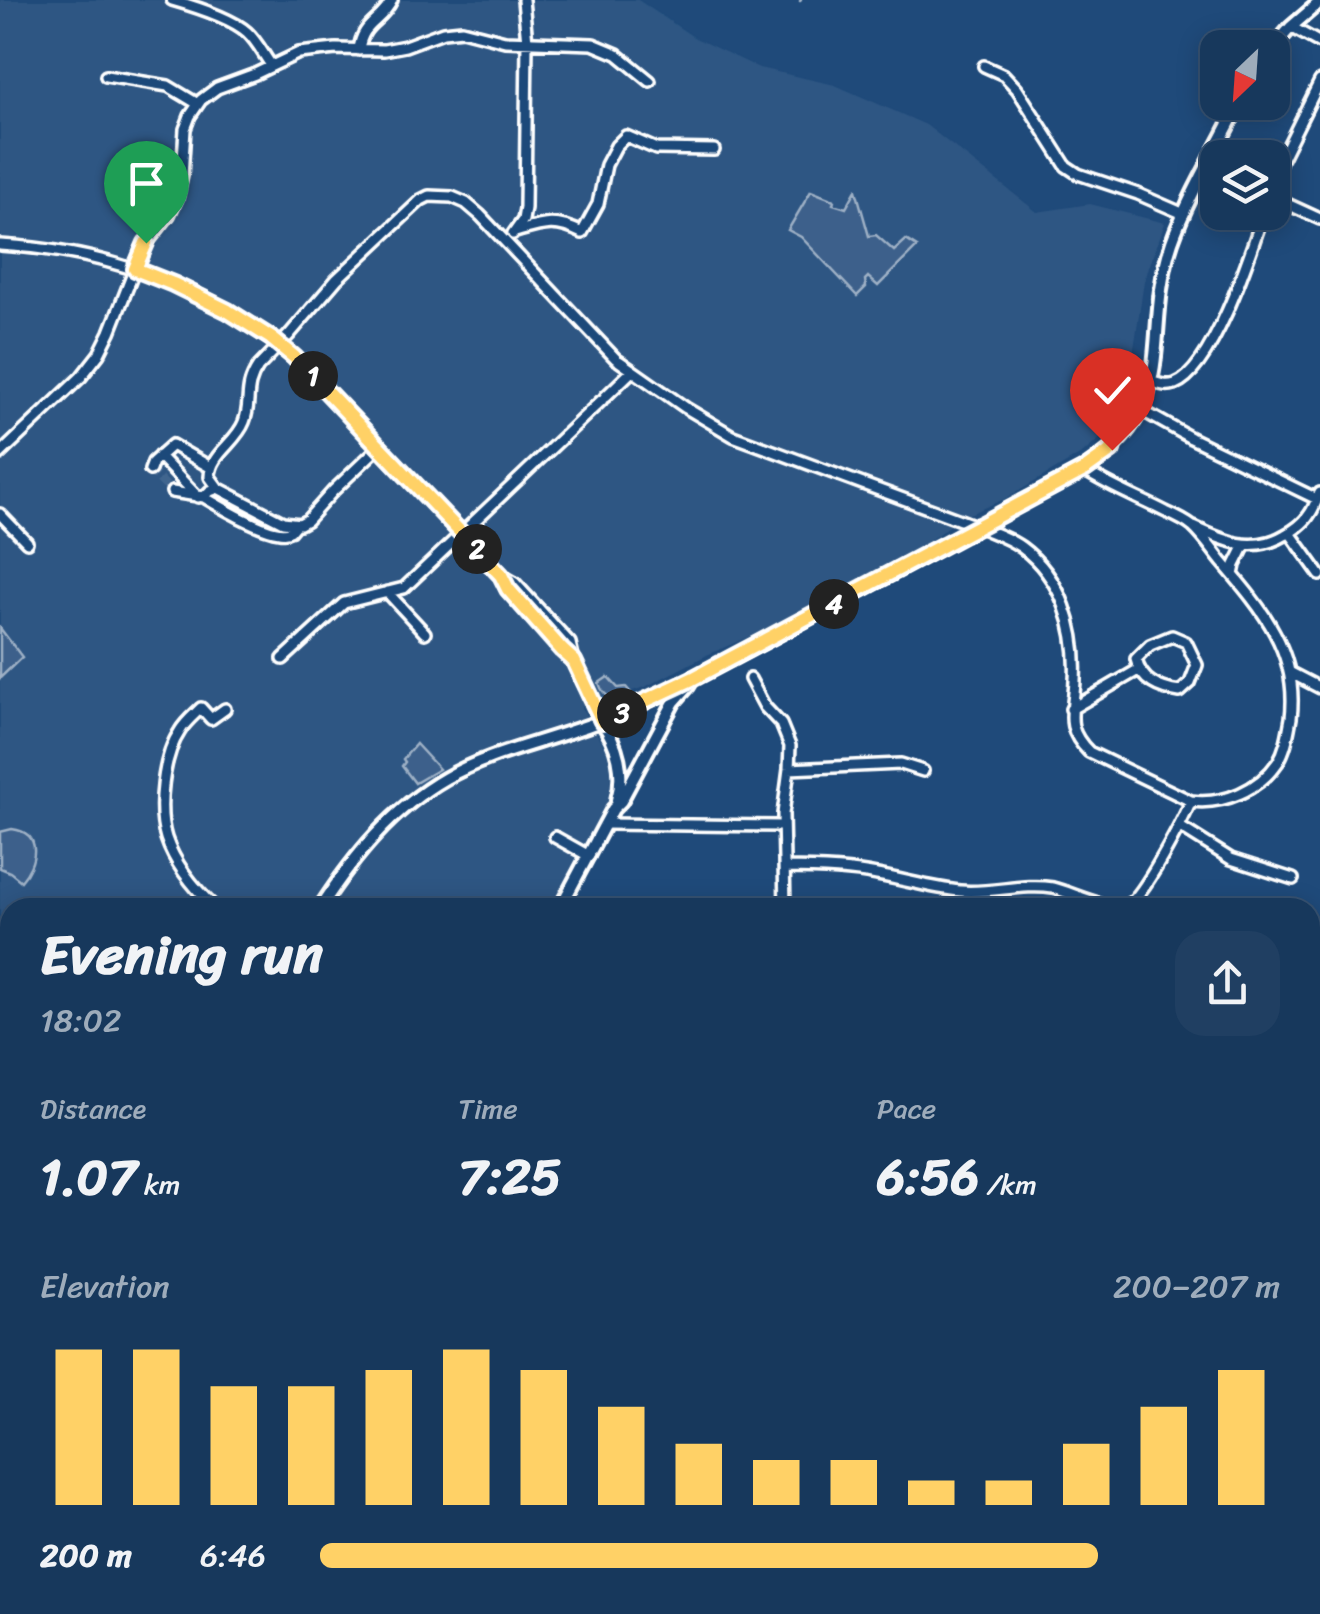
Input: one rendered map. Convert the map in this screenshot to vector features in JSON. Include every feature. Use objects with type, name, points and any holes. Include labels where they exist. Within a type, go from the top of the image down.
[{"type":"main road","points":[[1288,30],[1320,2]]},
{"type":"main road","points":[[326,898],[369,840],[405,807],[464,769],[602,721],[692,679],[1084,470],[1112,450],[1132,427],[1152,382],[1164,272],[1184,214],[1231,120]]},
{"type":"main road","points":[[613,809],[674,702],[692,679]]},
{"type":"main road","points":[[566,898],[606,824],[620,789],[621,770],[602,721]]},
{"type":"street","points":[[172,0],[244,30],[271,65]]},
{"type":"street","points":[[359,50],[365,28],[384,13],[392,0]]},
{"type":"street","points":[[506,241],[523,220],[525,208],[527,42],[523,0]]},
{"type":"street","points":[[1291,27],[1320,43]]},
{"type":"street","points":[[0,454],[92,364],[110,332],[144,246],[169,215],[177,198],[190,116],[216,88],[307,51],[405,46],[453,30],[505,40],[583,42],[605,47],[650,82]]},
{"type":"street","points":[[984,66],[1004,75],[1018,89],[1066,166],[1184,214]]},
{"type":"street","points":[[106,76],[168,86],[198,104]]},
{"type":"street","points":[[1290,140],[1320,81]]},
{"type":"street","points":[[514,232],[548,223],[564,224],[582,233],[598,204],[606,165],[626,136],[656,150],[714,150]]},
{"type":"street","points":[[380,446],[307,520],[296,524],[283,522],[218,488],[210,478],[210,467],[244,422],[252,376],[266,357],[337,279],[412,207],[429,196],[452,197],[466,203],[506,241],[617,360],[686,408],[733,436],[1018,544],[1042,564],[1060,593],[1069,619],[1076,670],[1071,709],[1075,736],[1089,752],[1191,801],[1207,803],[1238,795],[1269,774],[1278,762],[1292,712],[1291,673],[1271,626],[1191,525]]},
{"type":"street","points":[[1290,206],[1320,220]]},
{"type":"street","points":[[1152,382],[1167,386],[1192,374],[1236,291],[1258,230]]},
{"type":"street","points":[[0,245],[80,255],[135,269],[228,311],[279,345],[559,630],[570,644],[602,721]]},
{"type":"street","points":[[283,659],[344,603],[404,588],[632,371]]},
{"type":"street","points":[[1141,410],[1318,496],[1308,517]]},
{"type":"street","points":[[150,470],[172,445],[210,467]]},
{"type":"street","points":[[159,456],[201,497]]},
{"type":"street","points":[[1084,470],[1221,540],[1245,545],[1266,543],[1290,533],[1320,511]]},
{"type":"street","points":[[201,497],[218,488]]},
{"type":"street","points":[[172,492],[201,497],[268,530],[283,533],[296,524]]},
{"type":"street","points":[[0,514],[27,542]]},
{"type":"street","points":[[1290,533],[1320,575]]},
{"type":"street","points":[[1233,575],[1245,545]]},
{"type":"street","points":[[387,592],[426,632]]},
{"type":"street","points":[[1172,636],[1186,642],[1197,665],[1190,683],[1180,692],[1161,689],[1138,670],[1136,660],[1150,644],[1172,636]]},
{"type":"street","points":[[1071,709],[1138,670]]},
{"type":"street","points":[[1291,673],[1320,688]]},
{"type":"street","points":[[750,679],[765,707],[785,730],[790,746],[783,826],[785,898]]},
{"type":"street","points":[[206,898],[186,876],[166,838],[162,804],[166,771],[178,732],[201,708],[211,718],[226,709]]},
{"type":"street","points":[[790,770],[901,764],[923,772]]},
{"type":"street","points":[[1135,898],[1191,801]]},
{"type":"street","points":[[606,824],[783,826]]},
{"type":"street","points":[[1180,826],[1232,858],[1293,879]]},
{"type":"street","points":[[555,837],[589,856]]},
{"type":"street","points":[[785,868],[876,874],[958,891],[1041,887],[1087,898]]},
{"type":"shaded area","points":[[0,0],[638,0],[695,38],[759,68],[835,85],[926,125],[1037,212],[1090,204],[1165,223],[1144,281],[1131,369],[1103,436],[1083,453],[1007,498],[960,518],[926,543],[796,616],[645,687],[581,707],[606,749],[612,772],[607,810],[554,898],[0,898]]},
{"type":"shaded area","points":[[856,190],[869,236],[876,235],[894,251],[906,240],[917,247],[878,286],[868,277],[866,287],[857,296],[801,237],[788,230],[811,191],[846,208]]},
{"type":"shaded area","points":[[0,628],[22,657],[0,678]]},
{"type":"shaded area","points":[[608,677],[618,688],[626,687],[631,693],[621,698],[608,696],[599,683]]},
{"type":"shaded area","points":[[416,744],[439,769],[415,783],[402,766]]},
{"type":"shaded area","points":[[12,829],[29,836],[33,843],[33,858],[21,881],[0,868],[0,832]]},
{"type":"tunnel","points":[[150,470],[172,492]]},
{"type":"route","points":[[146,243],[135,269],[184,289],[248,323],[294,357],[317,380],[501,575],[508,589],[574,661],[602,721],[728,660],[1084,470],[1112,450]]}]
